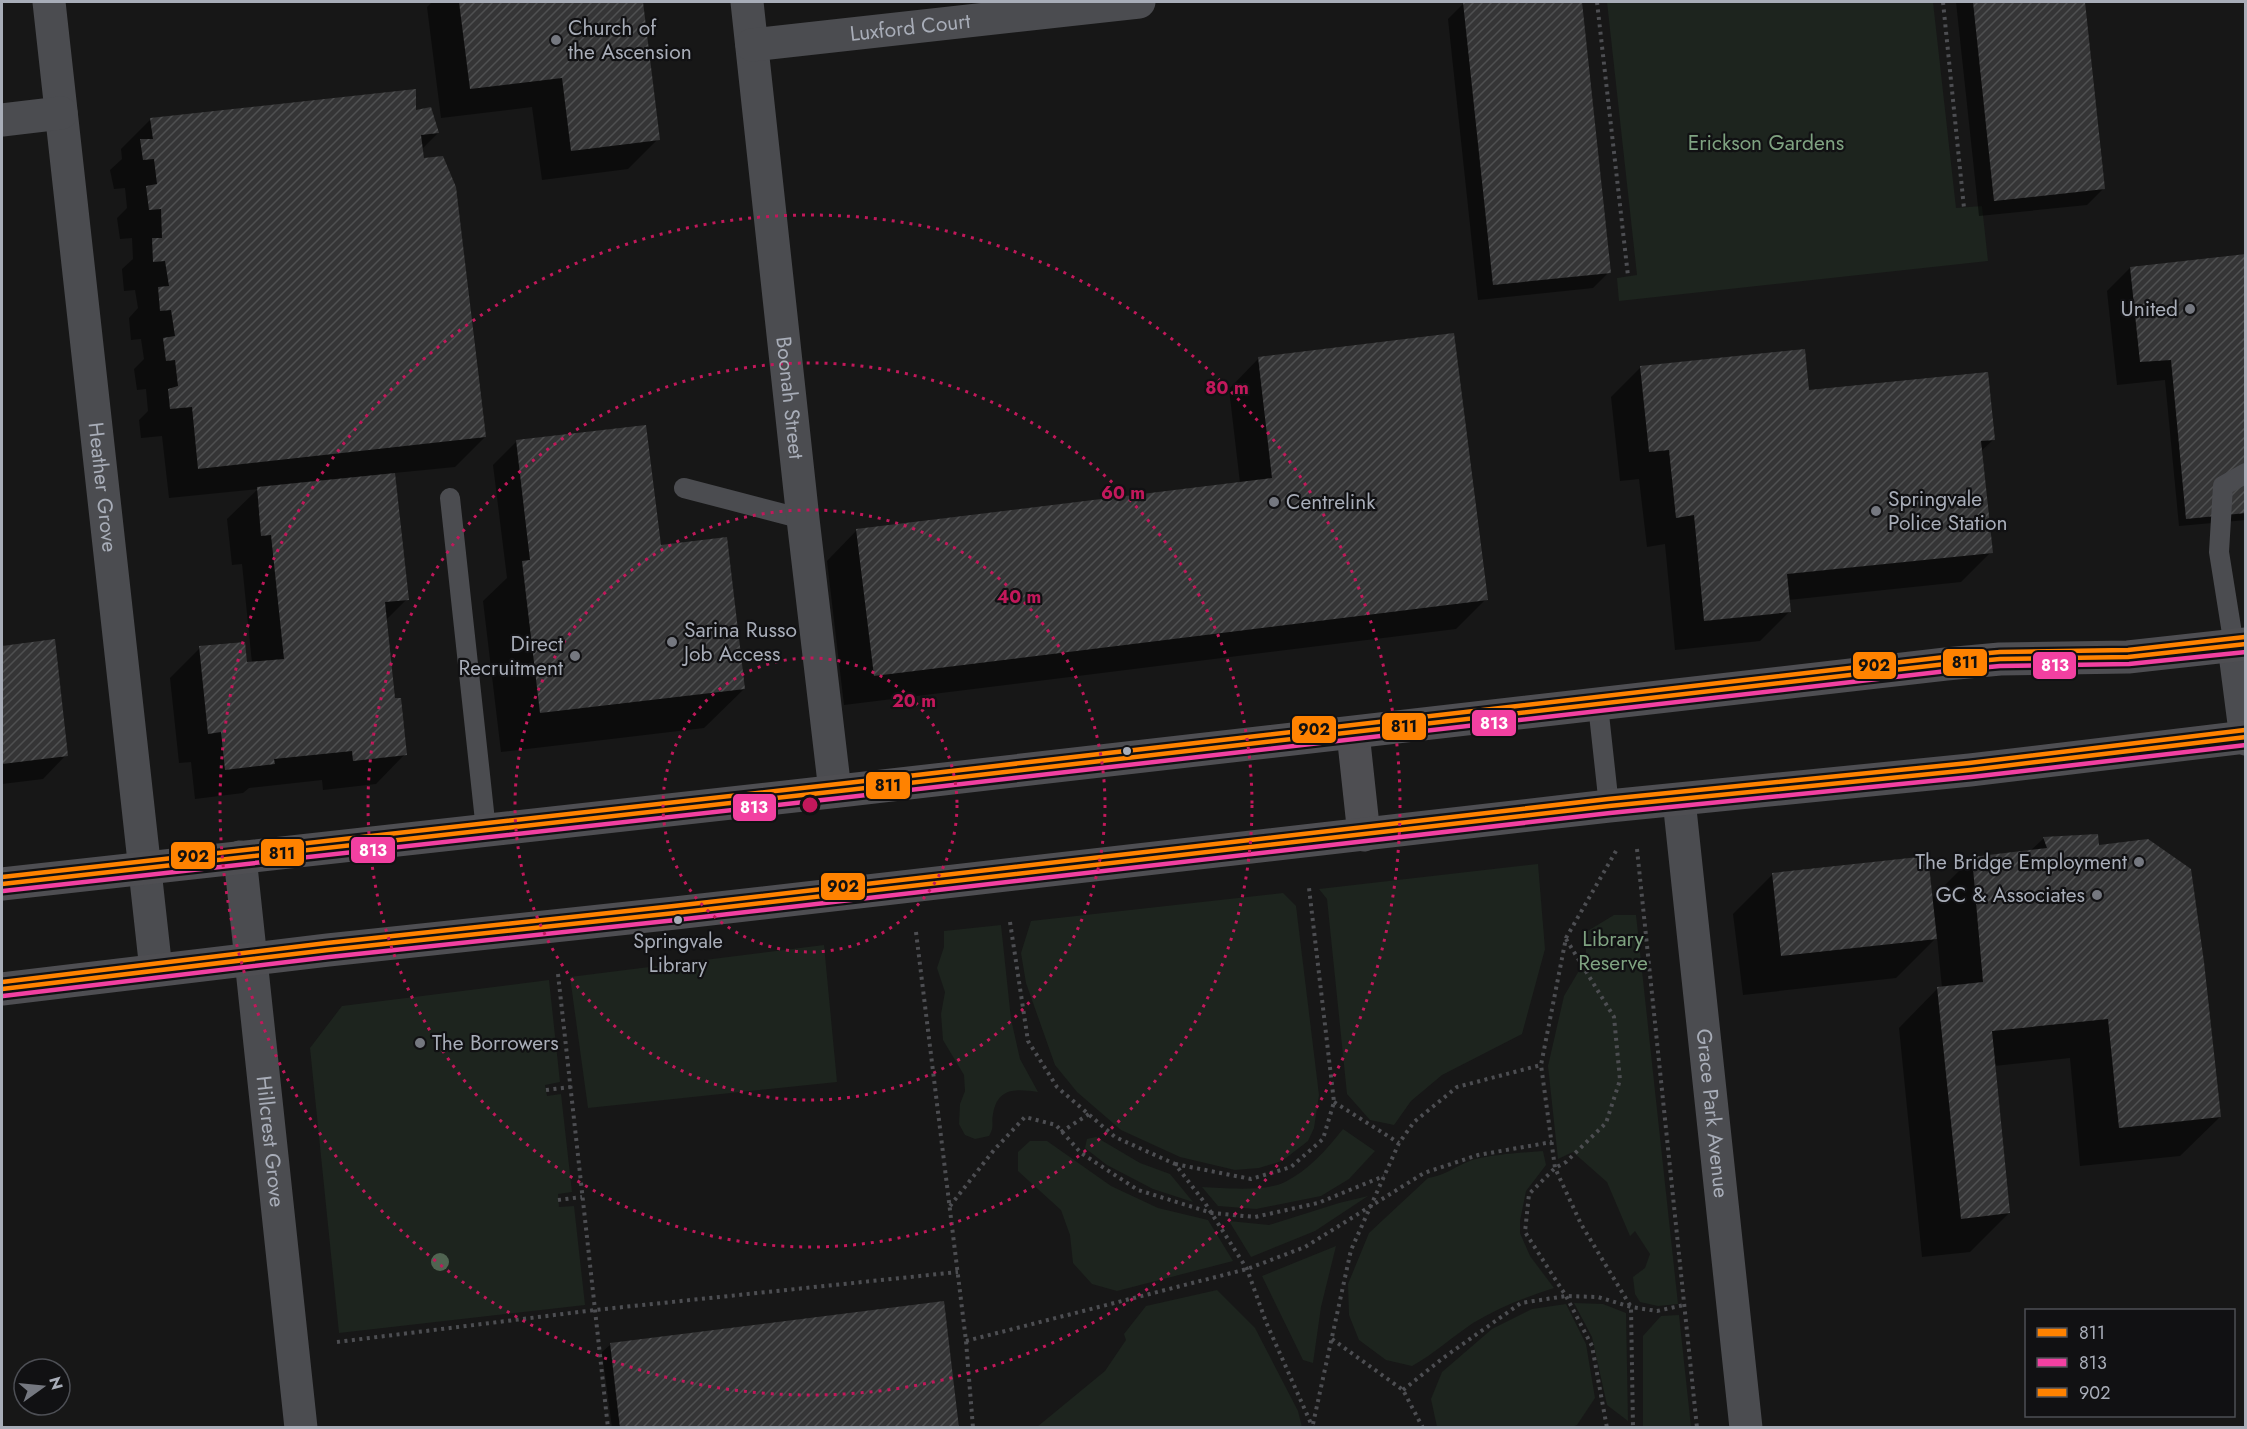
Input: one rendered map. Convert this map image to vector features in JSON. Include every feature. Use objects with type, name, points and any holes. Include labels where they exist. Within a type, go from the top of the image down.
[{"type":"highway","points":[[2,884],[1979,661],[2128,657],[2240,645]]},
{"type":"highway","points":[[1353,733],[1365,835]]},
{"type":"highway","points":[[2,989],[1609,806],[1970,770],[2245,737]]},
{"type":"street","name":"Heather Grove","points":[[49,2],[156,970]]},
{"type":"street","name":"Boonah Street","points":[[747,2],[835,791]]},
{"type":"street","name":"Luxford Court","points":[[752,45],[1139,2]]},
{"type":"street","points":[[2,120],[61,112]]},
{"type":"street","points":[[2240,645],[2245,737]]},
{"type":"street","name":"Grace Park Avenue","points":[[1679,800],[1746,1428]]},
{"type":"street","name":"Hillcrest Grove","points":[[240,857],[301,1428]]},
{"type":"lane","points":[[2240,645],[2219,552],[2223,486],[2246,473]]},
{"type":"lane","points":[[684,488],[803,519]]},
{"type":"lane","points":[[450,498],[486,830]]},
{"type":"lane","points":[[1598,705],[1609,806]]},
{"type":"path","points":[[1597,2],[1628,276]]},
{"type":"path","points":[[1943,2],[1964,208]]},
{"type":"path","points":[[1637,849],[1697,1428]]},
{"type":"path","points":[[1616,852],[1566,938],[1541,1065],[1555,1168],[1581,1224],[1631,1307],[1633,1428]]},
{"type":"path","points":[[1010,922],[1028,1041],[1057,1087],[1115,1137],[1175,1164],[1251,1179],[1292,1167],[1323,1139],[1334,1102],[1309,888]]},
{"type":"path","points":[[916,932],[966,1341],[973,1428]]},
{"type":"path","points":[[1566,938],[1614,1017],[1620,1080],[1606,1123],[1529,1194],[1525,1232],[1566,1296],[1592,1346],[1606,1428]]},
{"type":"path","points":[[558,974],[608,1428]]},
{"type":"path","points":[[1313,1427],[1351,1250],[1399,1143],[1414,1122],[1457,1087],[1541,1065]]},
{"type":"path","points":[[546,1090],[571,1087]]},
{"type":"path","points":[[1334,1102],[1399,1143]]},
{"type":"path","points":[[1061,1132],[1089,1114]]},
{"type":"path","points":[[950,1206],[994,1150],[1025,1117],[1056,1125],[1081,1153],[1138,1190],[1212,1213],[1255,1217],[1318,1203],[1384,1176]]},
{"type":"path","points":[[966,1341],[1247,1269],[1305,1248],[1424,1173],[1478,1155],[1552,1142]]},
{"type":"path","points":[[1175,1164],[1212,1213],[1247,1269],[1266,1322],[1313,1427]]},
{"type":"path","points":[[558,1200],[582,1197]]},
{"type":"path","points":[[337,1342],[595,1310],[958,1272]]},
{"type":"path","points":[[1403,1390],[1443,1358],[1521,1303],[1566,1296],[1598,1297],[1631,1307],[1657,1311],[1684,1305]]},
{"type":"path","points":[[1332,1340],[1403,1390],[1423,1428]]},
{"type":"green space","name":"Erickson Gardens","points":[[1607,2],[1933,2],[1956,208],[1982,206],[1988,261],[1619,301],[1617,278],[1637,275]]},
{"type":"green space","points":[[1538,864],[1545,949],[1522,1034],[1442,1075],[1411,1101],[1394,1125],[1370,1120],[1347,1094],[1327,899],[1319,889]]},
{"type":"green space","points":[[1283,893],[1296,906],[1319,1095],[1314,1128],[1308,1141],[1282,1161],[1259,1168],[1235,1170],[1180,1157],[1121,1130],[1077,1092],[1055,1065],[1026,983],[1021,953],[1031,921]]},
{"type":"green space","name":"Library Reserve","points":[[1614,915],[1636,915],[1678,1304],[1658,1306],[1640,1302],[1635,1294],[1633,1277],[1645,1268],[1650,1254],[1635,1231],[1630,1236],[1607,1182],[1573,1152],[1558,1159],[1548,1066],[1564,996],[1586,959],[1586,932]]},
{"type":"green space","points":[[1001,925],[1011,1019],[1020,1059],[1038,1092],[1022,1090],[1004,1094],[995,1105],[992,1130],[989,1136],[975,1139],[965,1135],[959,1124],[960,1104],[965,1091],[964,1075],[943,1040],[941,1014],[945,992],[937,968],[944,947],[944,931]]},
{"type":"green space","points":[[824,945],[837,1082],[588,1108],[570,977]]},
{"type":"green space","points":[[549,980],[560,1082],[545,1085],[547,1096],[561,1094],[572,1192],[558,1194],[559,1207],[574,1206],[585,1305],[339,1333],[310,1048],[342,1006]]},
{"type":"green space","points":[[1343,1129],[1375,1151],[1349,1179],[1321,1196],[1256,1209],[1218,1206],[1202,1187],[1256,1188],[1285,1182],[1310,1165]]},
{"type":"green space","points":[[1096,1137],[1140,1163],[1170,1174],[1193,1202],[1153,1189],[1107,1165],[1085,1148],[1087,1139]]},
{"type":"green space","points":[[1030,1141],[1047,1141],[1111,1186],[1158,1208],[1208,1220],[1233,1261],[1117,1291],[1092,1284],[1073,1263],[1070,1235],[1061,1210],[1018,1171],[1018,1152]]},
{"type":"green space","points":[[1543,1151],[1546,1165],[1526,1191],[1520,1233],[1530,1256],[1554,1288],[1483,1317],[1412,1366],[1386,1360],[1359,1340],[1349,1315],[1348,1284],[1369,1233],[1428,1178],[1472,1160]]},
{"type":"green space","points":[[1368,1196],[1315,1231],[1251,1257],[1229,1221],[1269,1225]]},
{"type":"green space","points":[[1336,1246],[1321,1307],[1313,1363],[1303,1360],[1262,1276]]},
{"type":"green space","points":[[1217,1290],[1255,1328],[1298,1411],[1302,1427],[1037,1427],[1105,1371],[1126,1340],[1124,1334],[1146,1306]]},
{"type":"green space","points":[[1574,1303],[1603,1304],[1626,1313],[1628,1421],[1607,1405],[1592,1337]]},
{"type":"green space","points":[[1566,1304],[1586,1344],[1595,1398],[1577,1425],[1569,1428],[1437,1427],[1431,1399],[1442,1372],[1492,1329],[1532,1309]]},
{"type":"green space","points":[[1679,1315],[1691,1427],[1643,1427],[1643,1336],[1661,1316]]},
{"type":"building","name":"Church of the Ascension","points":[[459,2],[643,2],[660,140],[571,151],[562,78],[470,89]]},
{"type":"building","points":[[1463,2],[1582,2],[1611,273],[1493,285]]},
{"type":"building","points":[[1973,2],[2085,2],[2105,189],[1994,201]]},
{"type":"building","points":[[416,89],[416,110],[431,107],[439,133],[421,135],[424,158],[443,156],[456,187],[486,437],[198,469],[192,407],[170,409],[168,389],[178,386],[175,360],[166,361],[163,338],[175,336],[171,310],[160,311],[158,287],[169,286],[165,261],[153,262],[152,238],[162,238],[161,209],[149,210],[146,186],[157,184],[154,159],[143,160],[140,139],[153,139],[150,118]]},
{"type":"building","name":"United","points":[[2246,254],[2246,513],[2186,519],[2171,360],[2140,362],[2130,267]]},
{"type":"building","name":"Centrelink","points":[[1454,333],[1488,600],[874,676],[856,529],[1272,478],[1258,357]]},
{"type":"building","points":[[1805,349],[1809,390],[1988,372],[1995,440],[1981,441],[1993,553],[1787,574],[1791,612],[1704,621],[1694,515],[1676,518],[1669,450],[1649,452],[1640,366]]},
{"type":"building","points":[[646,425],[661,545],[727,537],[745,689],[540,713],[522,561],[530,560],[516,440]]},
{"type":"building","points":[[395,473],[409,600],[385,602],[395,698],[401,698],[407,755],[353,761],[352,751],[274,759],[275,764],[225,770],[221,732],[208,734],[199,646],[245,642],[247,662],[284,659],[271,535],[261,536],[257,487]]},
{"type":"building","points":[[55,639],[68,756],[2,764],[2,646]]},
{"type":"building","points":[[2098,834],[2099,845],[2148,839],[2191,869],[2221,1117],[2119,1128],[2108,1019],[1992,1031],[2010,1213],[1961,1219],[1937,987],[1983,982],[1972,857],[2047,848],[2043,837]]},
{"type":"building","points":[[1928,856],[1937,939],[1781,956],[1772,873]]},
{"type":"building","points":[[944,1301],[959,1428],[620,1428],[610,1343]]},
{"type":"transit line","name":"902","points":[[2,877],[1945,657],[2000,652],[2128,650],[2245,637]]},
{"type":"transit line","name":"811","points":[[2,884],[1946,664],[2000,659],[2128,657],[2246,644]]},
{"type":"transit line","name":"813","points":[[3,891],[1947,671],[2000,666],[2129,664],[2246,652]]},
{"type":"transit line","name":"902","points":[[2,982],[327,943],[674,906],[1608,799],[1969,763],[2245,730]]},
{"type":"transit line","name":"811","points":[[2,989],[328,950],[675,913],[1609,806],[1970,770],[2246,737]]},
{"type":"transit line","name":"813","points":[[3,996],[329,957],[676,920],[1610,813],[1971,777],[2246,745]]},
{"type":"place","name":"Church of the Ascension","points":[[556,40]]},
{"type":"place","name":"United","points":[[2190,309]]},
{"type":"place","name":"Centrelink","points":[[1274,502]]},
{"type":"place","name":"Springvale Police Station","points":[[1876,511]]},
{"type":"place","name":"Sarina Russo Job Access","points":[[672,642]]},
{"type":"place","name":"Direct Recruitment","points":[[575,656]]},
{"type":"place","name":"The Bridge Employment","points":[[2139,862]]},
{"type":"place","name":"GC & Associates","points":[[2097,895]]},
{"type":"place","name":"Springvale Library","points":[[678,920]]},
{"type":"place","name":"The Borrowers","points":[[420,1043]]}]
